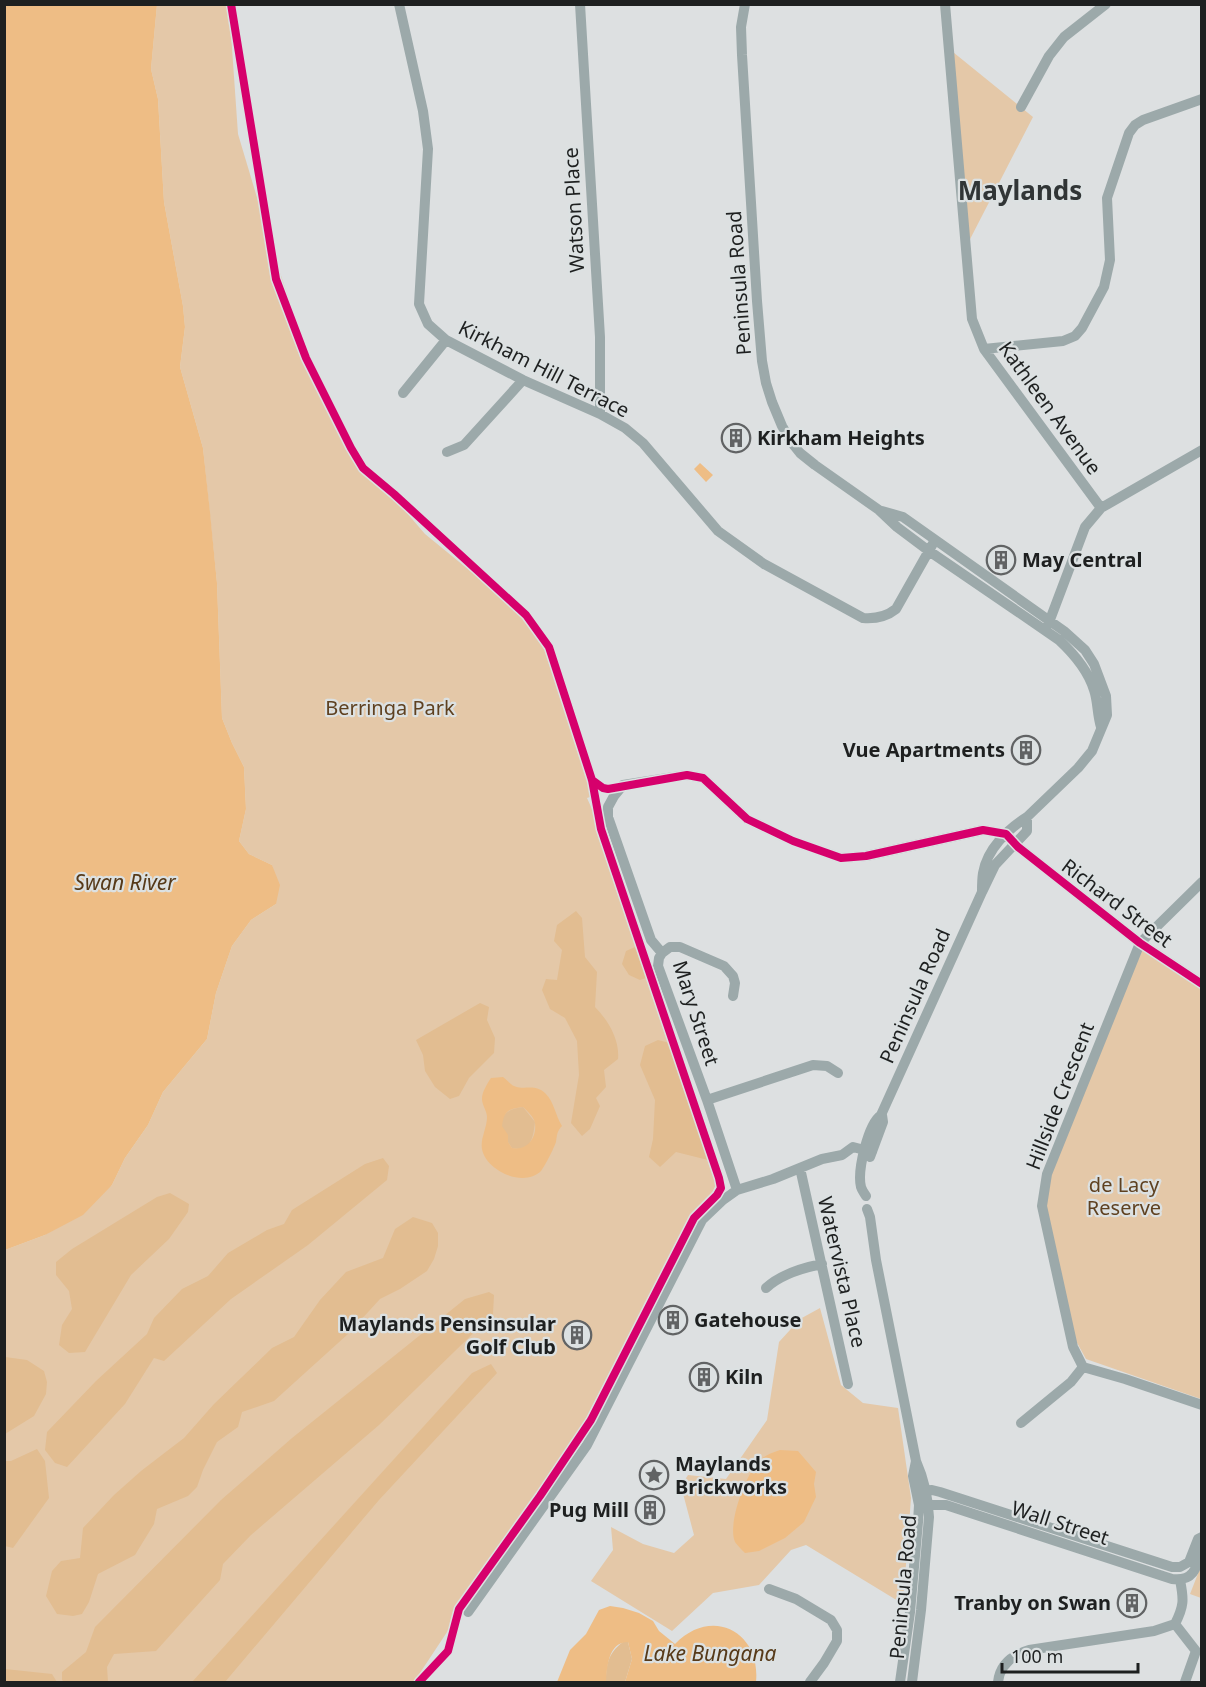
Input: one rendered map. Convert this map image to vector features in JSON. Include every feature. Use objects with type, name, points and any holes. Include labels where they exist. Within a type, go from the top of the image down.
[{"type":"street","name":"Kirkham Hill Terrace","points":[[399,4],[423,111],[428,149],[419,304],[428,324],[446,340],[523,380],[600,414],[625,428],[643,443],[718,531],[764,564],[863,618],[881,618],[896,609],[935,540]]},
{"type":"street","name":"Watson Place","points":[[580,4],[600,337],[600,414]]},
{"type":"street","name":"Peninsula Road","points":[[745,4],[741,27],[742,55],[757,301],[766,383],[782,426],[800,453],[879,510],[929,551],[1080,654]]},
{"type":"street","name":"Kathleen Avenue","points":[[945,4],[972,319],[984,349],[1101,508]]},
{"type":"street","points":[[1020,107],[1049,56],[1064,38],[1106,4]]},
{"type":"street","points":[[984,349],[1063,341],[1075,336],[1082,328],[1104,287],[1107,275],[1110,261],[1107,198],[1129,133],[1143,120],[1202,99]]},
{"type":"street","points":[[403,393],[446,340]]},
{"type":"street","points":[[447,452],[464,445],[523,380]]},
{"type":"street","points":[[1045,631],[1085,527],[1101,508],[1201,453]]},
{"type":"street","name":"Peninsula Road","points":[[879,510],[903,517],[1051,620],[1080,654],[1094,690],[1101,727],[1092,751],[1078,768],[1027,817],[1002,837],[983,871],[982,892]]},
{"type":"street","name":"Mary Street","points":[[737,1190],[658,966],[662,953],[651,940],[608,817],[608,807],[614,796],[623,785],[687,775],[703,778],[747,819],[793,841],[841,858],[866,856],[983,830],[1002,837]]},
{"type":"street","name":"Peninsula Road","points":[[900,1683],[909,1674],[921,1610],[929,1517],[921,1491],[913,1476],[916,1461],[867,1209],[866,1155],[877,1118],[882,1115],[982,892],[995,865],[1027,831],[1027,817]]},
{"type":"street","name":"Richard Street","points":[[1002,837],[1015,844],[1140,944],[1202,984]]},
{"type":"street","name":"Hillside Crescent","points":[[1083,1367],[1073,1347],[1042,1206],[1047,1174],[1140,944],[1202,882]]},
{"type":"street","points":[[662,953],[670,947],[680,947],[724,966],[733,976],[735,983],[733,996]]},
{"type":"street","points":[[707,1100],[813,1065],[827,1066],[838,1072]]},
{"type":"street","points":[[468,1612],[587,1445],[702,1220],[737,1190],[773,1179],[822,1159],[842,1155],[852,1148],[866,1155]]},
{"type":"street","name":"Watervista Place","points":[[800,1168],[848,1384]]},
{"type":"street","points":[[766,1288],[784,1275],[822,1264]]},
{"type":"street","points":[[1021,1423],[1071,1382],[1083,1367],[1202,1405]]},
{"type":"street","name":"Wall Street","points":[[921,1491],[940,1492],[988,1513],[1184,1579]]},
{"type":"street","name":"Wall Street","points":[[924,1505],[988,1513]]},
{"type":"street","name":"Wall Street","points":[[1131,1560],[1172,1567],[1185,1565],[1189,1563],[1198,1539],[1202,1536]]},
{"type":"street","points":[[998,1683],[999,1674],[1006,1662],[1016,1654],[1029,1650],[1154,1631],[1175,1624],[1183,1610],[1184,1579],[1193,1573],[1202,1549]]},
{"type":"street","points":[[769,1589],[796,1599],[831,1620],[837,1630],[837,1641],[810,1683]]},
{"type":"street","points":[[1175,1624],[1196,1651],[1185,1683]]},
{"type":"green space","name":"Berringa Park","points":[[157,5],[229,5],[238,134],[275,258],[319,387],[364,463],[425,534],[529,619],[558,663],[599,794],[587,798],[601,829],[719,1178],[697,1225],[591,1420],[580,1431],[414,1682],[5,1682],[5,1250],[45,1235],[112,1185],[125,1158],[148,1125],[163,1092],[207,1039],[216,993],[232,946],[251,920],[276,904],[272,865],[249,854],[239,841],[246,809],[244,767],[222,718],[217,583],[203,448],[180,367],[185,327],[183,306],[164,202],[158,99],[151,69]]},
{"type":"green space","points":[[948,48],[1033,117],[966,247]]},
{"type":"green space","name":"de Lacy Reserve","points":[[1140,943],[1201,984],[1201,1399],[1086,1359],[1075,1339],[1044,1206],[1044,1191]]},
{"type":"green space","points":[[820,1308],[841,1385],[863,1403],[898,1408],[911,1498],[903,1604],[806,1545],[791,1550],[759,1585],[713,1593],[672,1631],[591,1581],[613,1550],[611,1527],[643,1544],[674,1553],[694,1535],[681,1486],[688,1475],[726,1479],[767,1420],[779,1342],[800,1319]]},
{"type":"green space","points":[[1201,1566],[1201,1598],[1190,1594]]},
{"type":"shaded area","points":[[576,911],[582,918],[585,957],[597,972],[595,1007],[612,1031],[618,1052],[618,1059],[604,1070],[606,1087],[596,1098],[600,1106],[590,1129],[582,1136],[571,1123],[579,1075],[577,1041],[565,1018],[550,1009],[542,990],[546,979],[557,980],[562,950],[554,941],[557,925]]},
{"type":"shaded area","points":[[635,947],[642,957],[646,978],[640,980],[629,975],[622,964],[626,951]]},
{"type":"shaded area","points":[[480,1003],[489,1007],[487,1020],[495,1038],[494,1053],[469,1078],[459,1096],[450,1099],[435,1087],[425,1071],[423,1055],[416,1040]]},
{"type":"shaded area","points":[[658,1040],[670,1043],[708,1160],[676,1152],[660,1167],[649,1157],[653,1139],[655,1100],[640,1065],[645,1046]]},
{"type":"shaded area","points":[[523,1107],[535,1122],[532,1138],[524,1148],[512,1148],[504,1134],[502,1122],[508,1112]]},
{"type":"shaded area","points":[[383,1158],[389,1166],[387,1180],[308,1245],[231,1299],[164,1361],[154,1358],[125,1404],[67,1467],[55,1463],[45,1450],[47,1432],[96,1381],[147,1334],[154,1318],[182,1289],[208,1276],[228,1253],[267,1230],[284,1224],[292,1210],[365,1164]]},
{"type":"shaded area","points":[[170,1193],[189,1204],[188,1212],[169,1239],[131,1275],[85,1352],[69,1353],[59,1345],[62,1325],[72,1309],[69,1291],[56,1275],[56,1262],[72,1249],[157,1197]]},
{"type":"shaded area","points":[[413,1217],[432,1223],[438,1233],[438,1246],[427,1271],[380,1299],[348,1334],[274,1401],[242,1412],[238,1427],[217,1442],[197,1487],[188,1496],[157,1509],[154,1524],[135,1555],[98,1574],[89,1602],[82,1614],[73,1616],[57,1614],[46,1596],[52,1571],[61,1561],[80,1558],[83,1528],[114,1495],[184,1438],[214,1404],[272,1348],[294,1337],[320,1300],[346,1272],[383,1258],[395,1229]]},
{"type":"shaded area","points":[[489,1292],[494,1295],[493,1314],[379,1425],[251,1535],[223,1564],[220,1580],[156,1651],[114,1654],[107,1667],[108,1682],[64,1682],[62,1680],[62,1672],[86,1652],[95,1627],[221,1500],[292,1438],[465,1299]]},
{"type":"shaded area","points":[[5,1357],[27,1360],[44,1371],[47,1382],[46,1394],[34,1416],[5,1434]]},
{"type":"shaded area","points":[[491,1364],[497,1373],[379,1500],[225,1682],[192,1682],[472,1373]]},
{"type":"shaded area","points":[[37,1449],[45,1461],[49,1498],[13,1548],[5,1546],[5,1461],[11,1461]]},
{"type":"shaded area","points":[[623,1642],[628,1642],[632,1659],[625,1682],[606,1682],[609,1660]]},
{"type":"shaded area","points":[[5,1669],[52,1674],[57,1682],[5,1682]]},
{"type":"water","name":"Swan River","points":[[5,4],[157,5],[151,69],[158,99],[164,202],[183,306],[185,327],[180,367],[203,448],[217,583],[222,718],[244,767],[246,809],[239,841],[249,854],[272,865],[280,885],[276,904],[251,920],[232,946],[216,993],[207,1039],[163,1092],[148,1125],[125,1158],[112,1185],[83,1215],[45,1235],[5,1250]]},
{"type":"water","points":[[700,463],[713,475],[706,482],[694,469]]},
{"type":"water","points":[[503,1077],[514,1086],[541,1090],[553,1105],[562,1126],[545,1165],[534,1176],[525,1178],[507,1175],[498,1170],[485,1157],[482,1145],[487,1117],[482,1099],[491,1078]],"holes":[[[523,1107],[534,1121],[533,1138],[522,1147],[512,1148],[502,1126],[504,1117],[510,1110]]]},
{"type":"water","points":[[780,1450],[798,1451],[816,1472],[814,1484],[816,1497],[804,1522],[785,1538],[759,1551],[745,1553],[735,1542],[733,1534],[739,1500],[754,1467],[766,1456]]},
{"type":"water","name":"Lake Bungana","points":[[610,1606],[639,1613],[653,1621],[659,1631],[675,1644],[689,1633],[704,1627],[718,1626],[731,1630],[742,1638],[751,1650],[756,1682],[625,1682],[632,1659],[628,1642],[616,1646],[613,1651],[608,1663],[606,1682],[557,1682],[570,1650],[586,1634],[599,1610]]},
{"type":"cycle path","points":[[231,4],[276,279],[306,358],[363,468],[526,615],[549,647],[592,780],[601,829],[721,1188],[694,1218],[591,1420],[459,1609],[448,1651],[419,1682]]},
{"type":"cycle path","points":[[592,780],[608,789],[687,775],[703,778],[747,819],[793,841],[841,858],[866,856],[983,830],[1006,834],[1018,847],[1140,943],[1202,984]]},
{"type":"place","name":"Kirkham Heights","points":[[736,438]]},
{"type":"place","name":"May Central","points":[[1001,560]]},
{"type":"place","name":"Vue Apartments","points":[[1026,750]]},
{"type":"place","name":"Gatehouse","points":[[673,1320]]},
{"type":"place","name":"Maylands Pensinsular Golf Club","points":[[577,1335]]},
{"type":"place","name":"Kiln","points":[[704,1377]]},
{"type":"place","name":"Maylands Brickworks","points":[[654,1475]]},
{"type":"place","name":"Pug Mill","points":[[650,1510]]},
{"type":"place","name":"Tranby on Swan","points":[[1132,1603]]},
{"type":"district","name":"Maylands","points":[[1020,191]]}]
